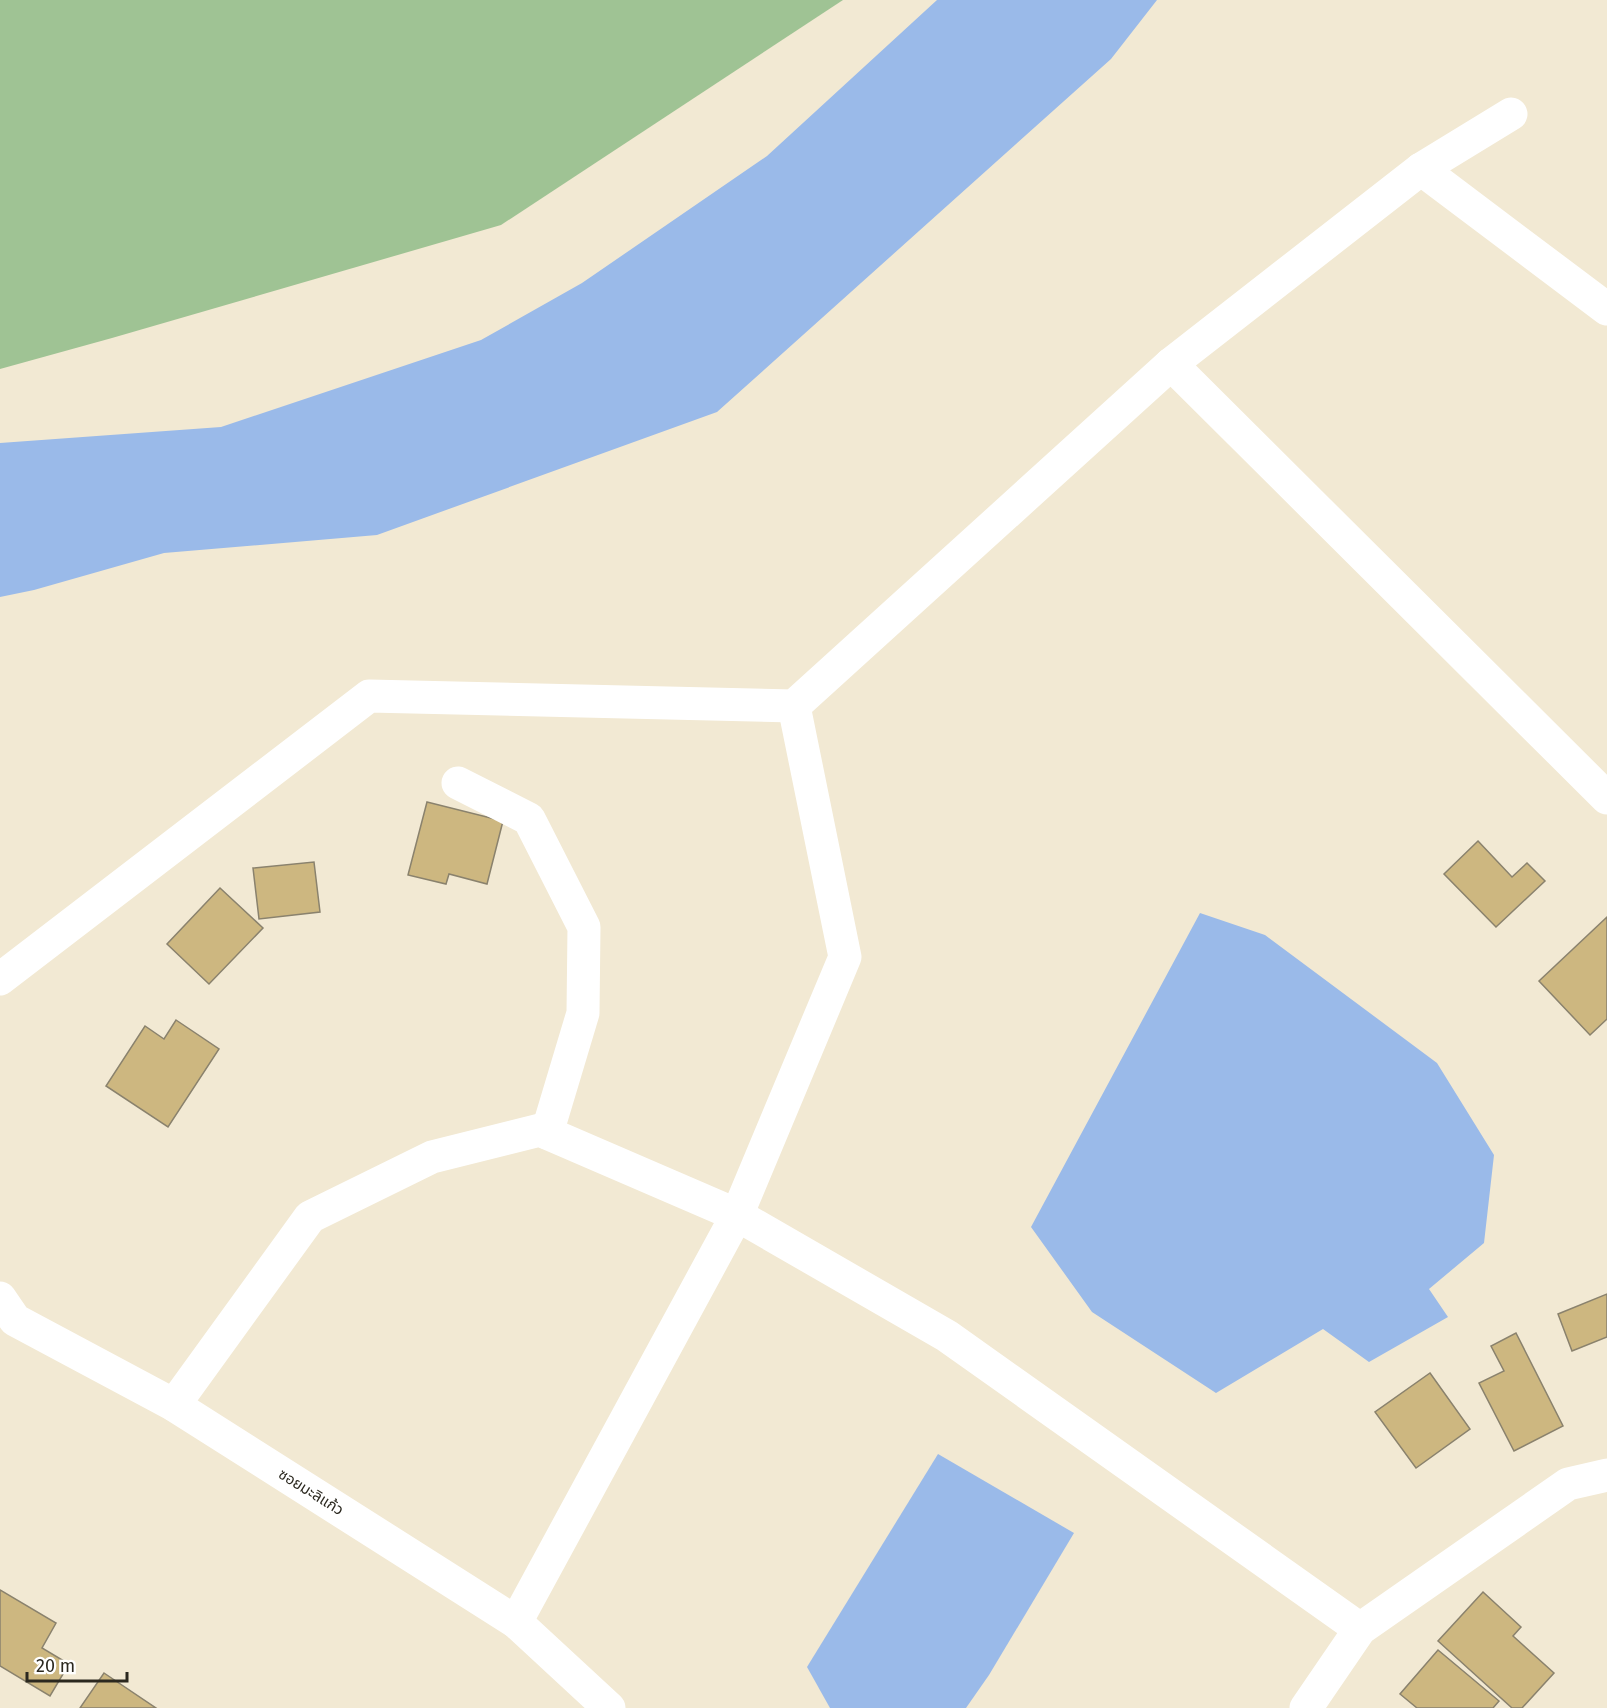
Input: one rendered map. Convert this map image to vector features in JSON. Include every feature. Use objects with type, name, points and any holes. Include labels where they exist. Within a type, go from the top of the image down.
[{"type":"street","points":[[0,979],[369,696],[794,706],[1171,364],[1421,169],[1511,114]]},
{"type":"street","points":[[1421,169],[1607,309]]},
{"type":"street","points":[[1171,364],[1607,798]]},
{"type":"street","points":[[516,1622],[737,1215],[845,957],[794,706]]},
{"type":"street","points":[[458,783],[529,819],[584,927],[583,1012],[547,1133]]},
{"type":"street","points":[[174,1405],[310,1217],[432,1157],[540,1130],[737,1215],[947,1336],[1360,1629]]},
{"type":"street","name":"ซอยมะลิแก้ว","points":[[0,1298],[15,1320],[174,1405],[516,1622],[609,1708]]},
{"type":"street","points":[[1306,1708],[1360,1629],[1568,1484],[1607,1475]]},
{"type":"green space","points":[[0,0],[843,0],[501,225],[0,369]]},
{"type":"water","points":[[937,0],[1157,0],[1111,59],[717,412],[377,535],[164,553],[34,590],[0,597],[0,443],[221,427],[481,340],[582,283],[767,156]]},
{"type":"water","points":[[1200,913],[1265,935],[1437,1063],[1494,1155],[1484,1243],[1429,1289],[1448,1317],[1369,1362],[1323,1329],[1216,1393],[1092,1312],[1031,1227]]},
{"type":"water","points":[[938,1454],[1074,1533],[989,1675],[966,1708],[830,1708],[807,1667]]},
{"type":"building","points":[[427,802],[503,821],[487,884],[449,874],[446,884],[408,875]]},
{"type":"building","points":[[1478,841],[1512,877],[1527,863],[1545,881],[1496,927],[1444,874]]},
{"type":"building","points":[[314,862],[320,912],[259,919],[253,868]]},
{"type":"building","points":[[220,888],[263,928],[209,984],[167,944]]},
{"type":"building","points":[[1607,917],[1607,1019],[1590,1035],[1539,981]]},
{"type":"building","points":[[176,1020],[219,1049],[168,1127],[106,1086],[145,1026],[164,1039]]},
{"type":"building","points":[[1607,1294],[1607,1337],[1572,1351],[1558,1314]]},
{"type":"building","points":[[1516,1333],[1563,1426],[1514,1451],[1479,1383],[1504,1371],[1491,1346]]},
{"type":"building","points":[[1430,1373],[1470,1429],[1416,1468],[1375,1412]]},
{"type":"building","points":[[0,1590],[56,1623],[42,1648],[69,1664],[50,1696],[0,1666]]},
{"type":"building","points":[[1483,1592],[1521,1627],[1513,1636],[1554,1673],[1522,1708],[1512,1708],[1438,1641]]},
{"type":"building","points":[[1438,1650],[1499,1701],[1493,1708],[1417,1708],[1400,1694]]},
{"type":"building","points":[[104,1673],[156,1708],[80,1708]]}]
